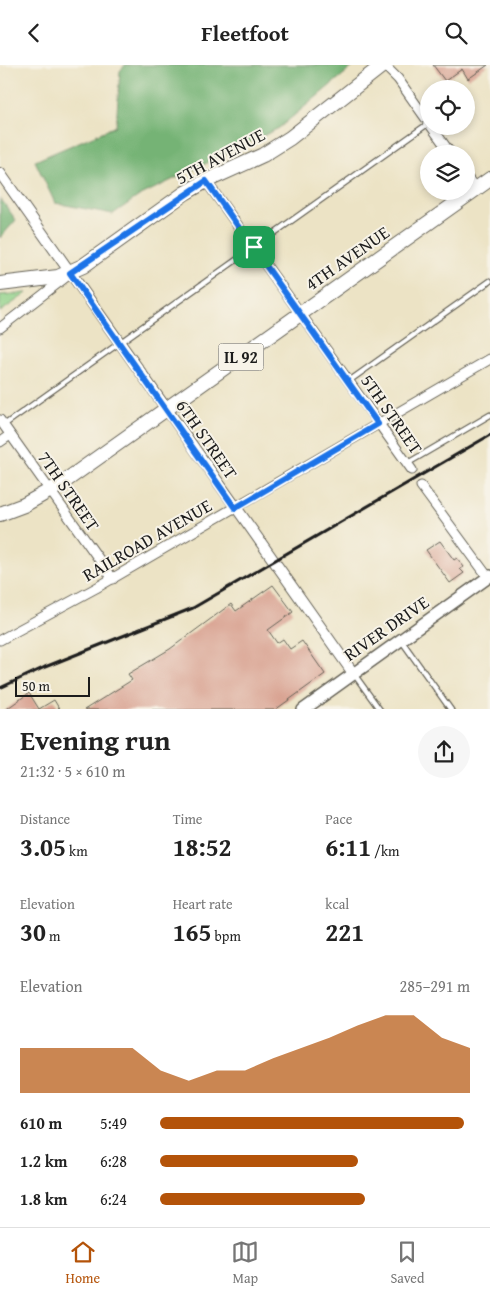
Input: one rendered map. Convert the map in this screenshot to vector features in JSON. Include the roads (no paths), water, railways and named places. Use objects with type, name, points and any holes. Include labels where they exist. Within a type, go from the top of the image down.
[{"type":"main road","name":"5TH AVENUE","points":[[0,284],[46,279],[70,273],[206,181],[277,147],[383,65]]},
{"type":"main road","name":"4TH AVENUE","points":[[0,514],[24,505],[49,492],[490,179]]},
{"type":"main road","name":"RIVER DRIVE","points":[[303,709],[489,576]]},
{"type":"street","points":[[383,65],[398,79],[420,110]]},
{"type":"street","name":"6TH STREET","points":[[0,173],[353,673]]},
{"type":"street","name":"5TH STREET","points":[[206,181],[409,467]]},
{"type":"street","name":"5TH AVENUE","points":[[0,328],[44,296],[70,273]]},
{"type":"street","name":"RAILROAD AVENUE","points":[[0,640],[112,579],[490,359]]},
{"type":"street","name":"7TH STREET","points":[[2,423],[112,579]]},
{"type":"street","points":[[0,442],[10,435]]},
{"type":"street","points":[[421,485],[489,576]]},
{"type":"lane","points":[[2,423],[420,129]]},
{"type":"lane","points":[[349,381],[490,281]]},
{"type":"lane","points":[[409,467],[490,415]]},
{"type":"lane","points":[[401,639],[451,709]]},
{"type":"lane","points":[[353,673],[380,709]]},
{"type":"railway","points":[[0,688],[45,667],[193,608],[490,435]]}]
